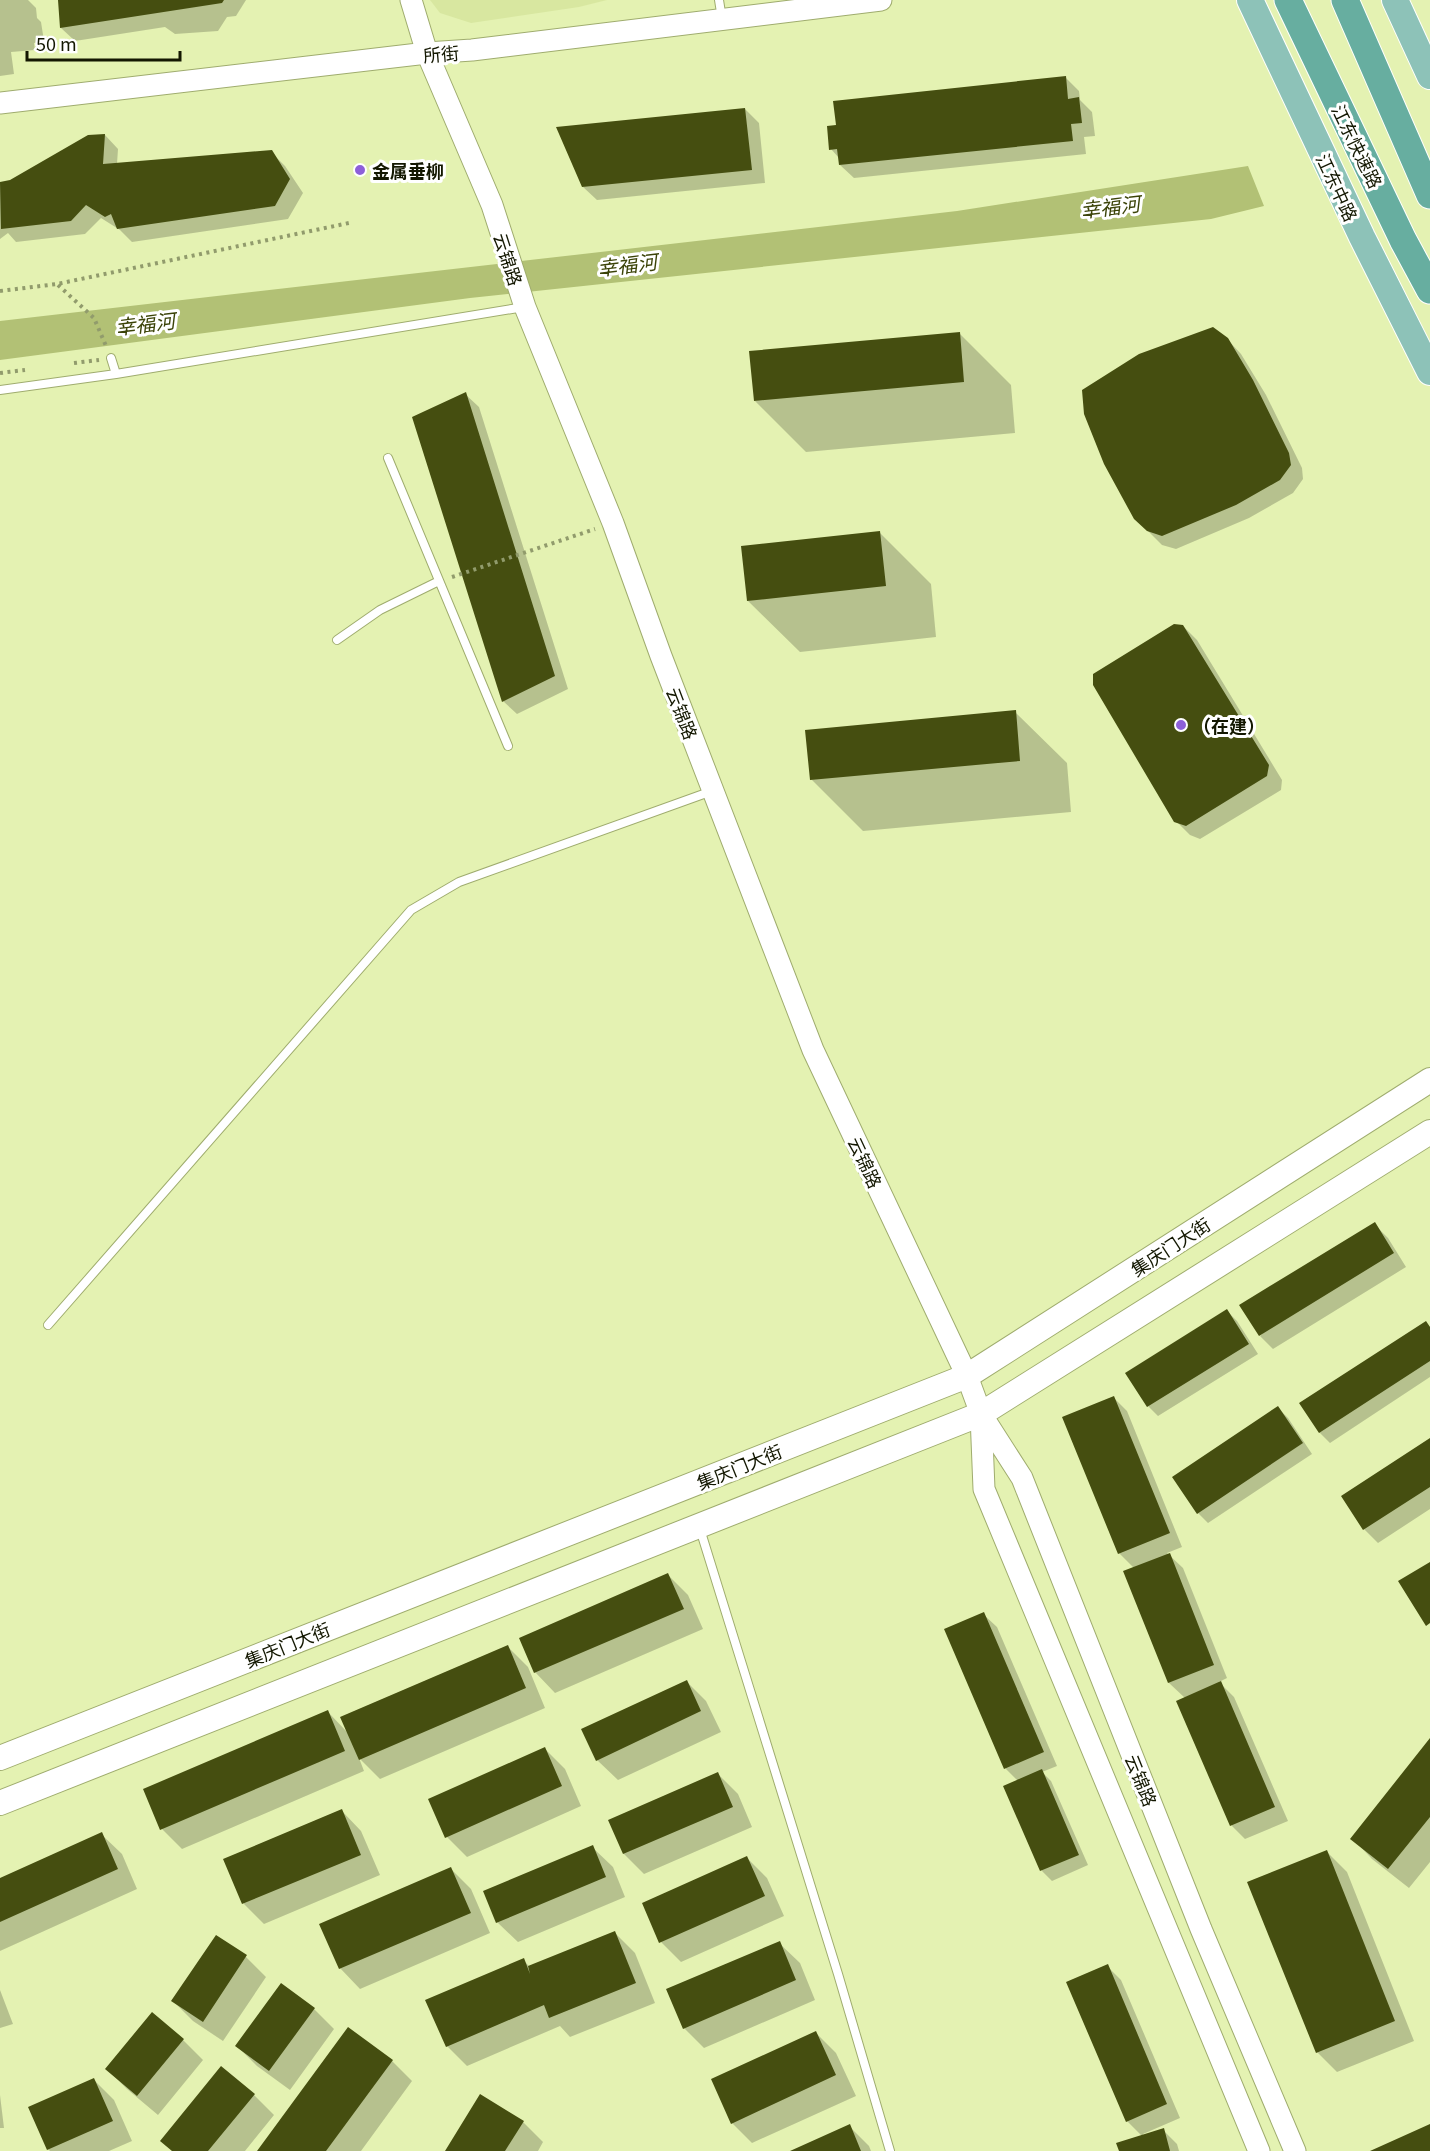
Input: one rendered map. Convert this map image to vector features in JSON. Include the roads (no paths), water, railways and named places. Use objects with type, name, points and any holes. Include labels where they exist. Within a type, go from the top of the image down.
[{"type":"highway","name":"江东快速路","points":[[1288,0],[1402,240],[1430,290]]},
{"type":"highway","points":[[1345,0],[1430,195]]},
{"type":"main road","name":"江东中路","points":[[1250,0],[1362,237],[1430,372]]},
{"type":"main road","points":[[1395,0],[1430,76]]},
{"type":"main road","name":"集庆门大街","points":[[0,1758],[967,1376],[1430,1080]]},
{"type":"main road","points":[[0,1803],[981,1414],[1430,1132]]},
{"type":"street","name":"云锦路","points":[[411,0],[427,53],[492,205],[525,307],[613,523],[661,656],[813,1050],[967,1376],[981,1414],[1022,1478],[1201,1929],[1295,2151]]},
{"type":"street","name":"所街","points":[[0,103],[427,53],[472,50],[720,10],[881,0]]},
{"type":"street","name":"云锦路","points":[[981,1414],[984,1489],[1259,2151]]},
{"type":"lane","points":[[0,390],[116,374],[525,307]]},
{"type":"lane","points":[[111,358],[116,374]]},
{"type":"lane","points":[[388,458],[508,746]]},
{"type":"lane","points":[[337,640],[380,610],[439,581]]},
{"type":"lane","points":[[48,1325],[411,910],[459,882],[713,791]]},
{"type":"lane","points":[[699,1526],[838,1974],[890,2151]]},
{"type":"water","name":"幸福河","points":[[1248,166],[1264,206],[1211,219],[470,298],[0,360],[0,321],[957,211]]},
{"type":"place","name":"金属垂柳","points":[[360,170]]},
{"type":"place","name":"（在建）","points":[[1181,725]]}]
